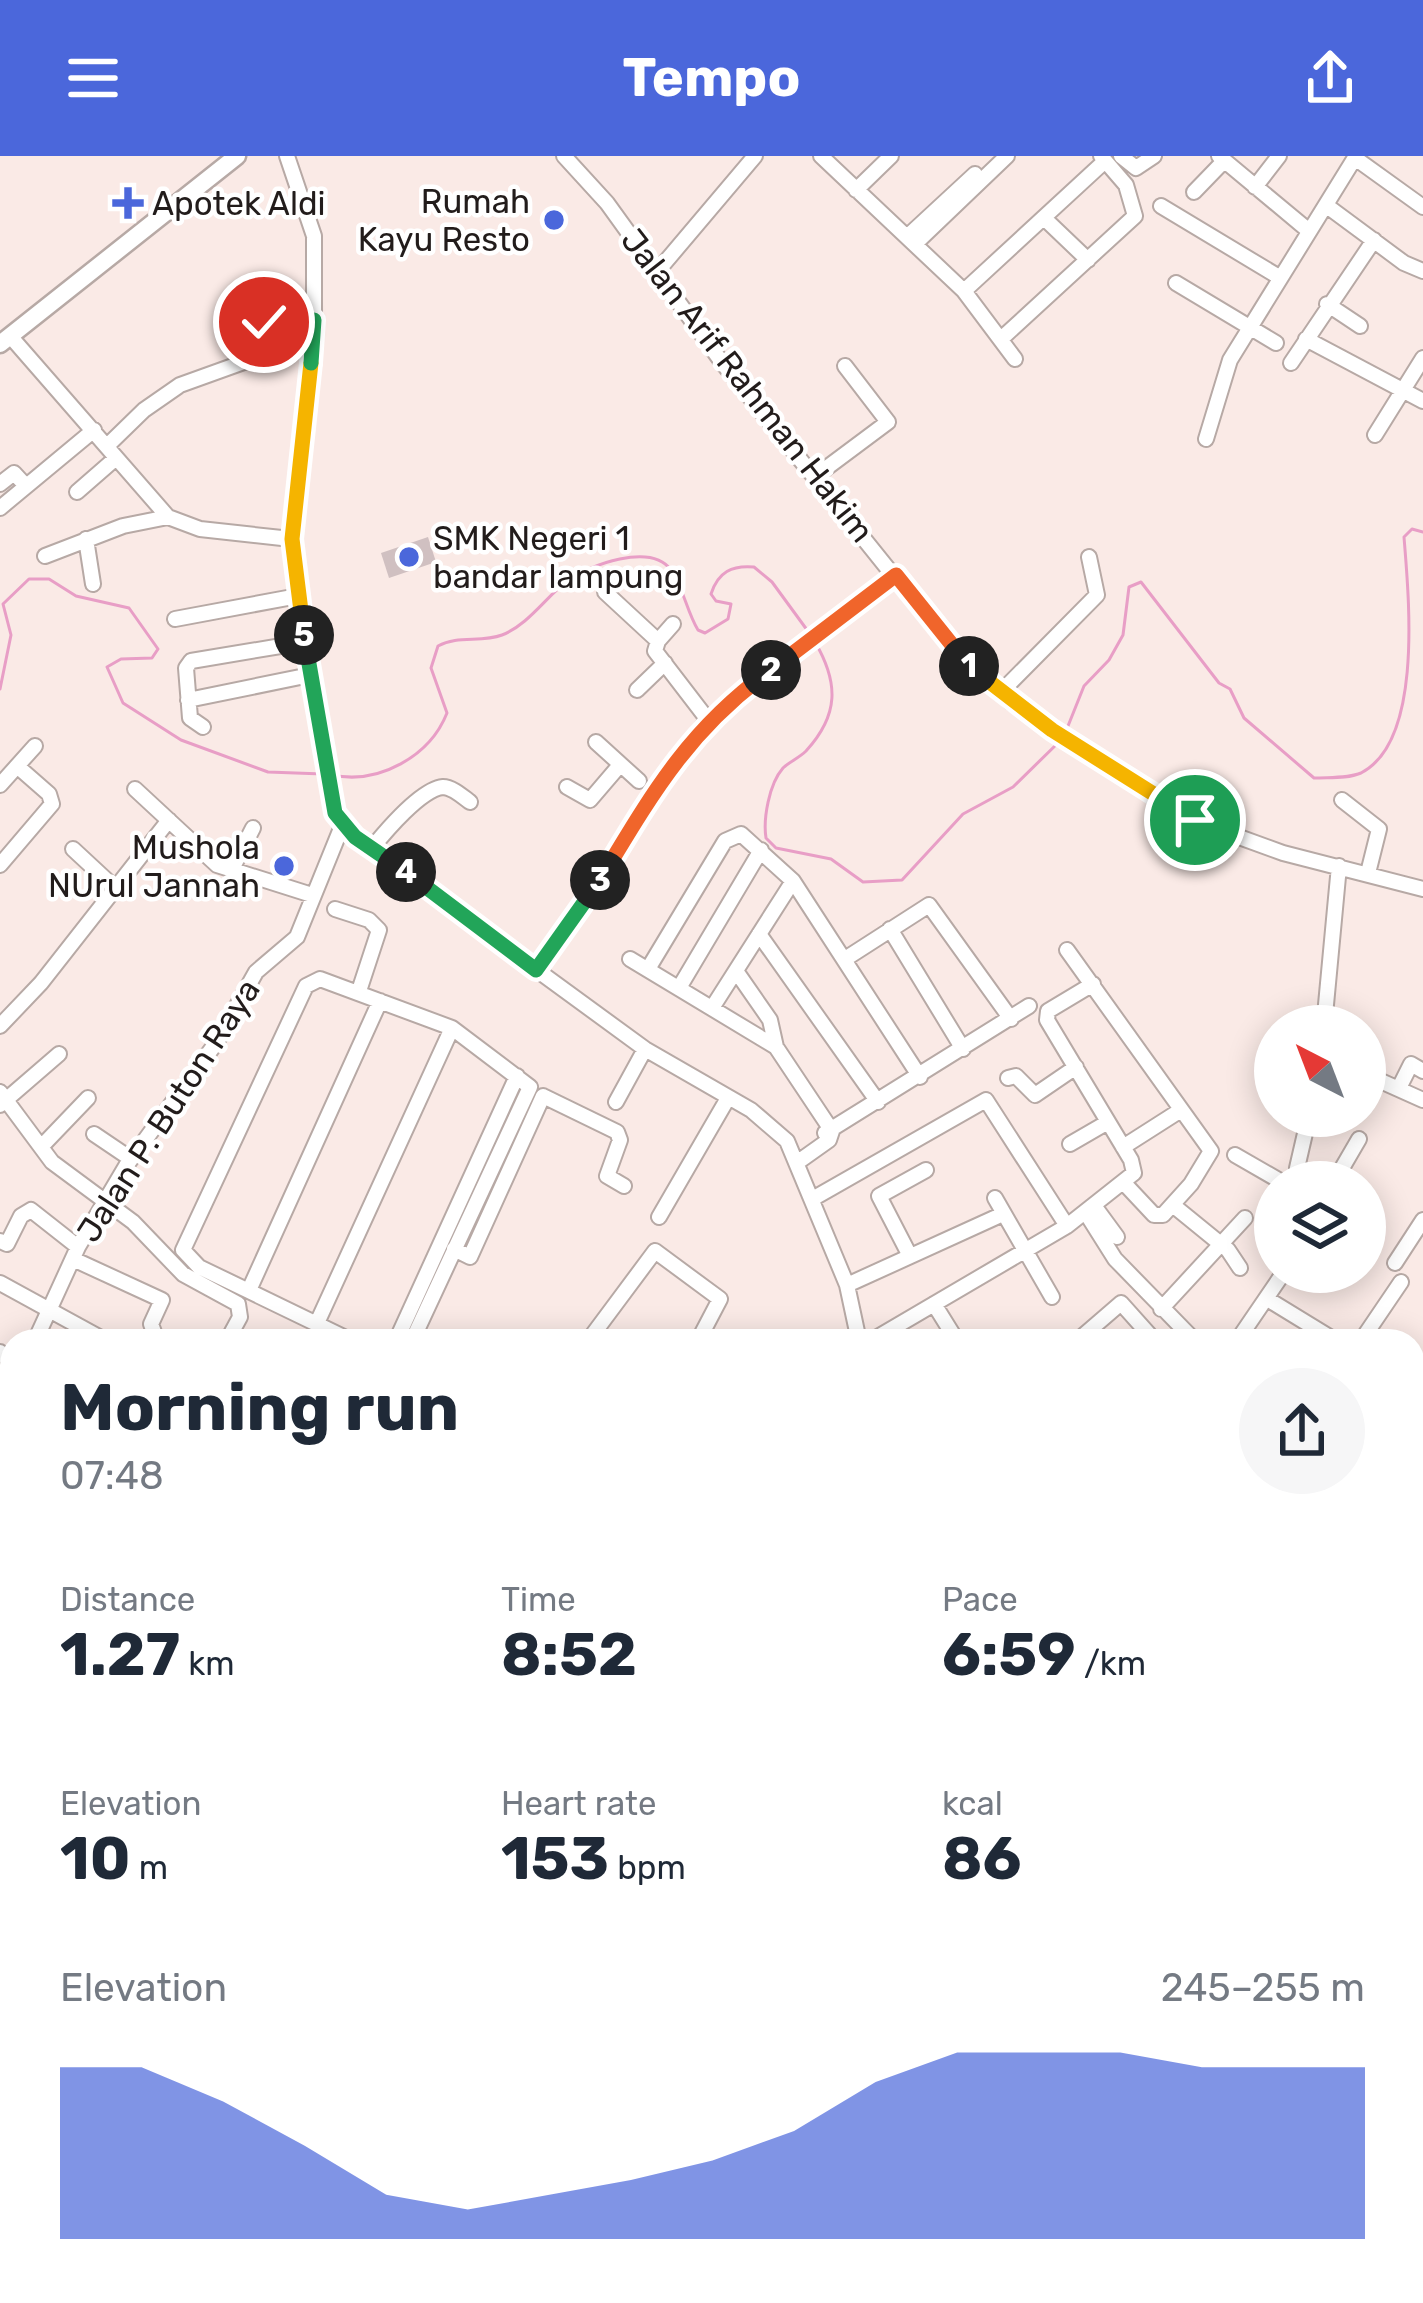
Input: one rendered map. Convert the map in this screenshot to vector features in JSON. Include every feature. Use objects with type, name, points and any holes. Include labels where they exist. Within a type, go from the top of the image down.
[{"type":"main road","points":[[6,340],[237,156]]},
{"type":"street","points":[[287,156],[314,236],[314,320],[292,539],[310,675],[342,826],[645,1049],[770,1125],[796,1157],[814,1198],[847,1285],[856,1329]]},
{"type":"street","name":"Jalan Arif Rahman Hakim","points":[[564,156],[607,203],[656,273],[955,651],[1000,693],[1195,820],[1283,853],[1423,889]]},
{"type":"street","points":[[821,156],[964,291],[1015,359]]},
{"type":"street","points":[[856,190],[892,156]]},
{"type":"street","points":[[912,239],[993,156]]},
{"type":"street","points":[[912,239],[1007,156]]},
{"type":"street","points":[[1109,158],[1136,169],[1154,156]]},
{"type":"street","points":[[1255,188],[1279,156]]},
{"type":"street","points":[[1206,439],[1224,373],[1356,157],[1423,207]]},
{"type":"street","points":[[656,273],[749,158]]},
{"type":"street","points":[[964,291],[1109,158]]},
{"type":"street","points":[[1001,339],[1136,216],[1126,184],[1109,158]]},
{"type":"street","points":[[1194,192],[1221,158],[1309,231]]},
{"type":"street","points":[[1161,206],[1279,277]]},
{"type":"street","points":[[1327,206],[1423,271]]},
{"type":"street","points":[[1045,218],[1088,260]]},
{"type":"street","points":[[1291,363],[1374,240]]},
{"type":"street","points":[[1176,283],[1276,343]]},
{"type":"street","points":[[1327,304],[1360,326]]},
{"type":"street","points":[[77,492],[144,410],[180,386],[255,358],[264,322],[271,318],[314,320]]},
{"type":"street","points":[[1306,339],[1423,401]]},
{"type":"street","points":[[6,340],[94,430],[168,517],[213,531],[292,539]]},
{"type":"street","points":[[1376,435],[1423,358]]},
{"type":"street","points":[[817,475],[888,422],[845,366]]},
{"type":"street","points":[[3,501],[94,430]]},
{"type":"street","points":[[0,484],[14,473],[26,486]]},
{"type":"street","points":[[45,556],[86,538],[168,517]]},
{"type":"street","points":[[86,538],[93,584]]},
{"type":"street","points":[[1000,693],[1096,596],[1089,557]]},
{"type":"street","points":[[536,970],[593,892],[647,787],[708,720],[896,575]]},
{"type":"street","points":[[605,592],[658,641]]},
{"type":"street","points":[[176,619],[298,596]]},
{"type":"street","points":[[674,624],[654,647],[708,720]]},
{"type":"street","points":[[203,728],[191,723],[186,668],[191,661],[305,643]]},
{"type":"street","points":[[637,690],[665,663]]},
{"type":"street","points":[[188,700],[310,675]]},
{"type":"street","points":[[596,742],[647,787]]},
{"type":"street","points":[[0,785],[35,746]]},
{"type":"street","points":[[567,787],[590,800],[620,764]]},
{"type":"street","points":[[0,865],[52,804],[49,794],[17,766]]},
{"type":"street","points":[[372,848],[397,819],[438,788],[450,788],[470,802]]},
{"type":"street","points":[[135,789],[217,865],[313,895]]},
{"type":"street","points":[[1342,800],[1379,829],[1368,873]]},
{"type":"street","points":[[0,1026],[41,983],[169,820]]},
{"type":"street","name":"Jalan P. Buton Raya","points":[[41,1329],[104,1200],[215,1043],[256,972],[293,944],[342,826]]},
{"type":"street","points":[[231,871],[253,828]]},
{"type":"street","points":[[648,969],[726,839],[740,834],[793,881],[920,1077]]},
{"type":"street","points":[[73,848],[115,888]]},
{"type":"street","points":[[679,988],[761,850]]},
{"type":"street","points":[[1326,1005],[1339,866]]},
{"type":"street","points":[[712,1008],[793,881]]},
{"type":"street","points":[[845,959],[927,905],[933,907],[1011,1019]]},
{"type":"street","points":[[335,909],[370,920],[379,930],[359,991]]},
{"type":"street","points":[[890,929],[963,1049]]},
{"type":"street","points":[[759,934],[878,1102]]},
{"type":"street","points":[[1067,950],[1148,1070],[1211,1151],[1163,1215],[1154,1215],[1124,1183]]},
{"type":"street","points":[[630,958],[776,1047]]},
{"type":"street","points":[[736,971],[770,1020],[776,1047],[832,1131]]},
{"type":"street","points":[[329,1329],[185,1257],[185,1242],[306,986],[320,979],[452,1028],[536,1091],[617,1132],[620,1140],[607,1176],[624,1186]]},
{"type":"street","points":[[891,1329],[1067,1226],[1124,1183],[1135,1169],[1046,1016],[1093,984]]},
{"type":"street","points":[[250,1288],[380,1001]]},
{"type":"street","points":[[796,1157],[1029,1006]]},
{"type":"street","points":[[317,1323],[452,1028]]},
{"type":"street","points":[[616,1102],[645,1049]]},
{"type":"street","points":[[59,1054],[2,1099],[57,1167],[104,1200],[183,1274],[238,1304],[240,1317],[234,1329]]},
{"type":"street","points":[[1400,1088],[1411,1064],[1423,1071]]},
{"type":"street","points":[[1008,1078],[1016,1076],[1035,1095],[1076,1067]]},
{"type":"street","points":[[401,1329],[517,1076]]},
{"type":"street","points":[[1386,1082],[1423,1100]]},
{"type":"street","points":[[417,1329],[536,1091]]},
{"type":"street","points":[[40,1147],[88,1098]]},
{"type":"street","points":[[659,1217],[728,1098]]},
{"type":"street","points":[[814,1198],[986,1100],[1067,1226]]},
{"type":"street","points":[[1123,1147],[1181,1110]]},
{"type":"street","points":[[1070,1144],[1108,1122]]},
{"type":"street","points":[[94,1134],[131,1159]]},
{"type":"street","points":[[1345,1161],[1358,1138]]},
{"type":"street","points":[[1234,1155],[1254,1166]]},
{"type":"street","points":[[910,1256],[879,1196],[926,1170]]},
{"type":"street","points":[[995,1198],[1052,1297]]},
{"type":"street","points":[[1174,1206],[1219,1243],[1240,1268]]},
{"type":"street","points":[[3,1242],[31,1210],[76,1253],[161,1299],[153,1329]]},
{"type":"street","points":[[1090,1210],[1117,1238]]},
{"type":"street","points":[[1090,1210],[1114,1259],[1182,1329]]},
{"type":"street","points":[[847,1285],[1003,1214]]},
{"type":"street","points":[[1161,1309],[1245,1218]]},
{"type":"street","points":[[1395,1264],[1423,1220]]},
{"type":"street","points":[[597,1329],[652,1251],[718,1294],[719,1308],[706,1329]]},
{"type":"street","points":[[0,1282],[83,1329]]},
{"type":"street","points":[[1369,1329],[1401,1282]]},
{"type":"street","points":[[1246,1329],[1273,1293]]},
{"type":"street","points":[[1269,1300],[1316,1329]]},
{"type":"street","points":[[1091,1329],[1121,1303],[1144,1329]]},
{"type":"street","points":[[934,1304],[950,1329]]},
{"type":"building","name":"SMK Negeri 1 bandar lampung","points":[[428,537],[436,562],[389,578],[381,553]]},
{"type":"waterway","points":[[1066,731],[1084,686],[1109,660],[1123,635],[1129,587],[1141,582],[1219,683],[1230,689],[1244,718],[1314,778],[1361,773],[1381,756],[1395,731],[1403,701],[1409,631],[1404,537],[1412,529],[1423,532]]},
{"type":"waterway","points":[[332,775],[367,776],[385,771],[428,742],[447,713],[431,668],[438,646],[511,630],[567,581],[604,563],[635,557],[662,562],[675,577],[698,630],[705,633],[728,619],[731,604],[716,601],[711,594],[718,580],[733,569],[754,567],[772,582],[810,634]]},
{"type":"waterway","points":[[0,689],[11,635],[3,604],[29,579],[49,579],[76,596],[129,608],[158,649],[152,658],[121,659],[107,667],[123,703],[181,740],[268,772],[323,774]]},
{"type":"waterway","points":[[815,642],[828,671],[830,712],[817,738],[783,768],[774,783],[765,830],[776,848],[831,859],[863,882],[902,880],[963,814],[1013,787],[1061,740]]},
{"type":"place","name":"Apotek Aldi","points":[[128,203]]},
{"type":"place","name":"Rumah Kayu Resto","points":[[554,220]]},
{"type":"place","name":"SMK Negeri 1 bandar lampung","points":[[409,557]]},
{"type":"place","name":"Mushola NUrul Jannah","points":[[284,866]]},
{"type":"route","points":[[264,322],[271,318],[314,320],[292,539],[335,813],[355,837],[536,970],[593,892],[674,761],[708,720],[728,700],[896,575],[955,651],[1000,693],[1195,820]]}]
